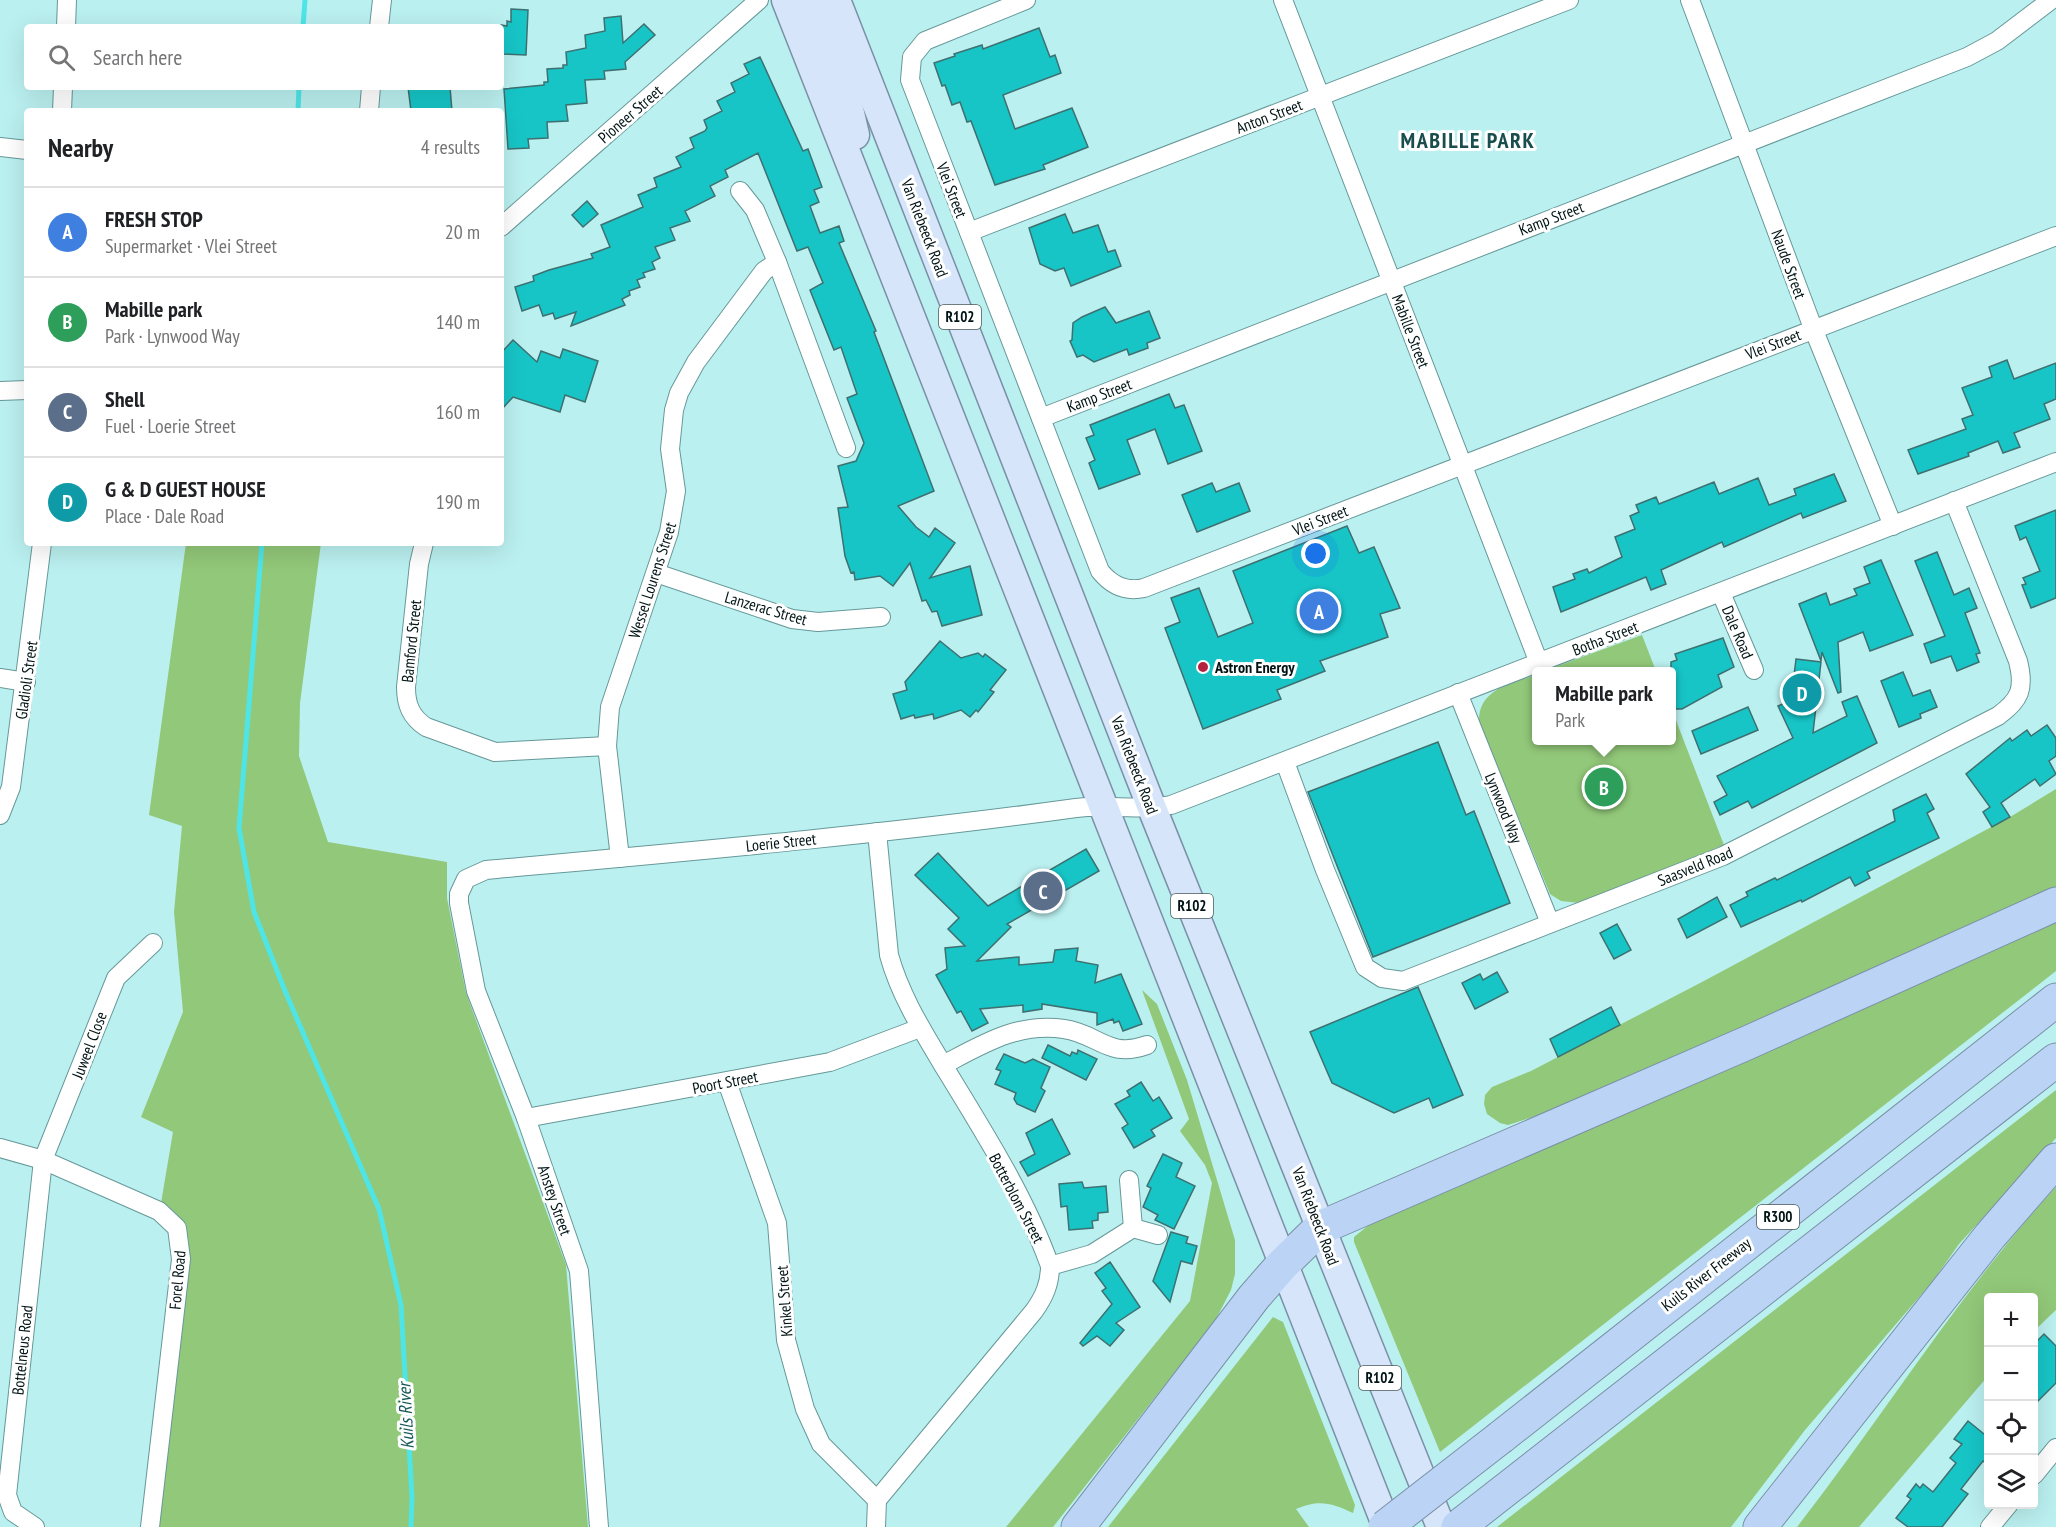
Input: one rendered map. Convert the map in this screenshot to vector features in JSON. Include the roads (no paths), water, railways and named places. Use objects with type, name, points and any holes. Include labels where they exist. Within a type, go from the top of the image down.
[{"type":"highway","points":[[1078,1527],[1254,1297],[1282,1265],[1320,1228],[1747,1043],[2056,904]]},
{"type":"highway","name":"Kuils River Freeway","points":[[1386,1527],[2056,1000]]},
{"type":"highway","points":[[1458,1527],[2056,1060]]},
{"type":"highway","points":[[1760,1527],[1990,1236],[2056,1160]]},
{"type":"main road","name":"R102","points":[[786,0],[863,190],[1386,1527]]},
{"type":"main road","points":[[810,0],[844,87],[861,158],[863,190]]},
{"type":"main road","name":"Van Riebeeck Road","points":[[836,0],[1152,808],[1441,1527]]},
{"type":"street","points":[[66,24],[67,0]]},
{"type":"street","points":[[379,24],[382,0]]},
{"type":"street","name":"Pioneer Street","points":[[504,224],[759,0]]},
{"type":"street","name":"Vlei Street","points":[[1026,0],[925,41],[912,57],[910,80],[1100,571],[1113,584],[1129,590],[1144,588],[2056,236]]},
{"type":"street","name":"Mabille Street","points":[[1283,0],[1539,663]]},
{"type":"street","name":"Anton Street","points":[[969,232],[1320,96],[1550,3],[1569,0]]},
{"type":"street","name":"Naude Street","points":[[1690,0],[1813,328],[1893,526]]},
{"type":"street","name":"Kamp Street","points":[[1041,418],[1967,57],[1997,41],[2051,0]]},
{"type":"street","points":[[62,108],[63,90]]},
{"type":"street","points":[[369,108],[371,90]]},
{"type":"street","points":[[0,147],[24,150]]},
{"type":"street","points":[[740,191],[755,210],[777,262],[846,448]]},
{"type":"street","name":"Wessel Lourens Street","points":[[620,858],[607,746],[610,707],[656,573],[674,509],[676,491],[670,436],[679,393],[696,362],[757,280],[777,262]]},
{"type":"street","points":[[0,391],[24,390]]},
{"type":"street","name":"Botha Street","points":[[1105,808],[1152,808],[1171,805],[2056,462]]},
{"type":"street","name":"Saasveld Road","points":[[1284,762],[1365,967],[1382,978],[1403,981],[1723,856],[1998,716],[2014,704],[2021,687],[2018,661],[1954,501]]},
{"type":"street","name":"Gladioli Street","points":[[0,815],[11,787],[42,546]]},
{"type":"street","name":"Bamford Street","points":[[423,546],[419,564],[406,687],[408,706],[418,722],[495,752],[607,746]]},
{"type":"street","name":"Lanzerac Street","points":[[656,573],[792,619],[818,622],[880,617]]},
{"type":"street","name":"Dale Road","points":[[1721,593],[1754,670]]},
{"type":"street","points":[[0,678],[26,682]]},
{"type":"street","name":"Lynwood Way","points":[[1458,693],[1550,923]]},
{"type":"street","name":"Loerie Street","points":[[462,885],[472,874],[486,870],[877,832],[1080,808],[1105,808]]},
{"type":"street","name":"Botterblom Street","points":[[877,832],[889,955],[920,1028],[1030,1217],[1050,1266]]},
{"type":"street","name":"Anstey Street","points":[[462,885],[459,903],[476,991],[526,1118],[579,1271],[599,1527]]},
{"type":"street","name":"Juweel Close","points":[[43,1160],[116,978],[153,943]]},
{"type":"street","name":"Poort Street","points":[[526,1118],[830,1062],[920,1028]]},
{"type":"street","points":[[943,1065],[1007,1033],[1031,1028],[1066,1029],[1123,1051],[1147,1045]]},
{"type":"street","name":"Kinkel Street","points":[[728,1082],[777,1223],[786,1340],[805,1409],[821,1444],[876,1500]]},
{"type":"street","name":"Forel Road","points":[[0,1148],[43,1160],[159,1211],[170,1219],[180,1237],[181,1258],[150,1527]]},
{"type":"street","name":"Bottelneus Road","points":[[35,1527],[13,1512],[7,1495],[43,1160]]},
{"type":"street","points":[[1128,1180],[1133,1228]]},
{"type":"street","points":[[876,1527],[876,1500],[1034,1311],[1050,1281],[1050,1266],[1092,1254],[1133,1228],[1158,1235]]},
{"type":"street","points":[[2038,1470],[2056,1448]]},
{"type":"street","points":[[1990,1527],[2004,1509]]},
{"type":"waterway","points":[[303,24],[305,0]]},
{"type":"waterway","points":[[298,108],[299,90]]},
{"type":"waterway","name":"Kuils River","points":[[262,546],[239,828],[254,912],[285,991],[379,1209],[401,1305],[412,1497],[411,1527]]},
{"type":"place","name":"FRESH STOP","points":[[1319,611]]},
{"type":"place","name":"Astron Energy","points":[[1203,667]]},
{"type":"place","name":"G & D GUEST HOUSE","points":[[1802,693]]},
{"type":"place","name":"Mabille park","points":[[1604,787]]},
{"type":"place","name":"Shell","points":[[1043,891]]},
{"type":"district","name":"MABILLE PARK","points":[[1468,140]]}]
